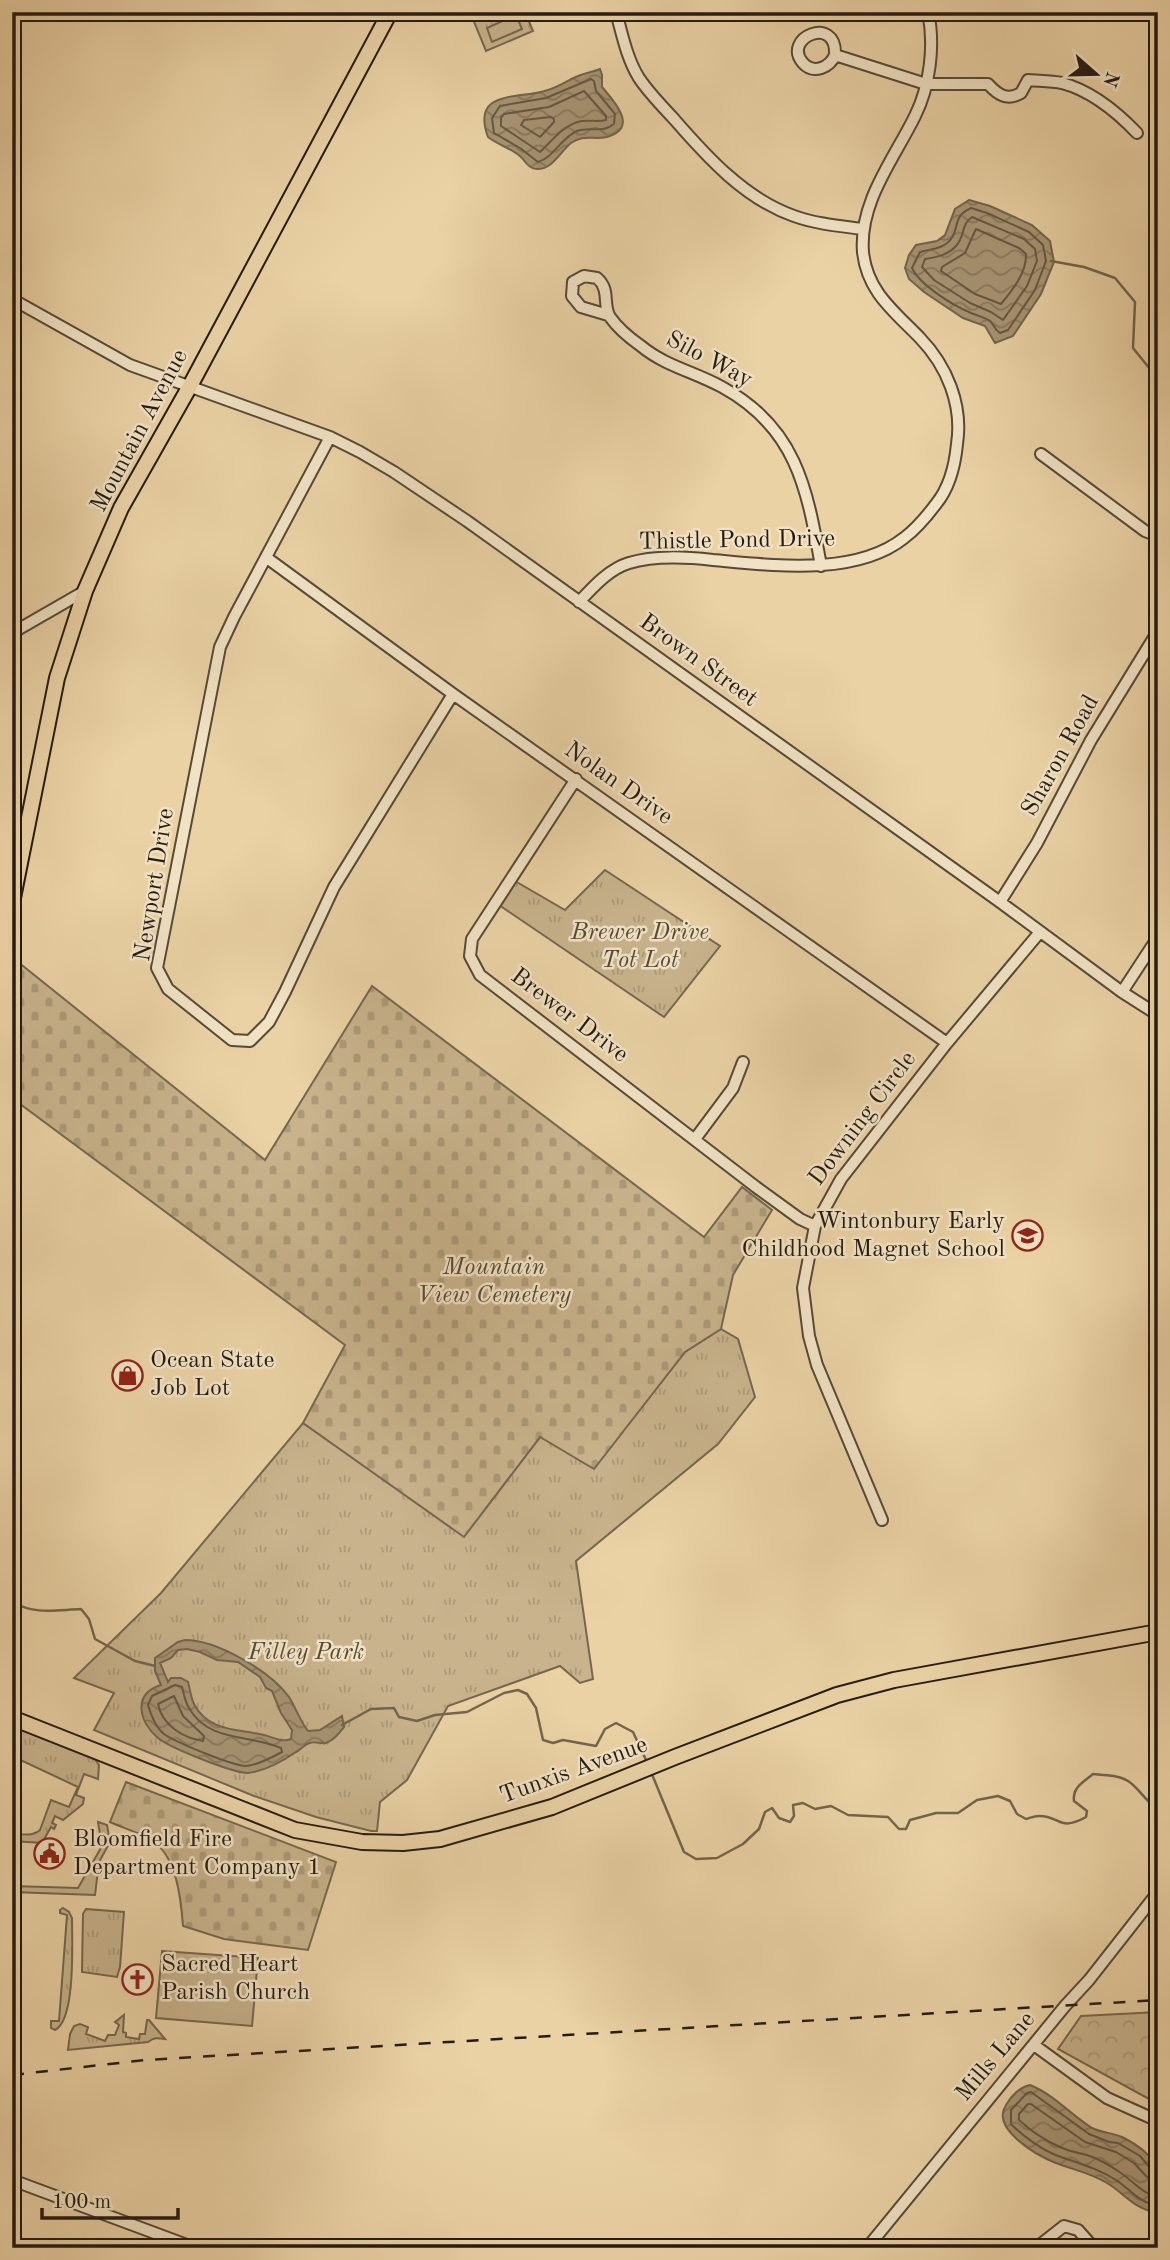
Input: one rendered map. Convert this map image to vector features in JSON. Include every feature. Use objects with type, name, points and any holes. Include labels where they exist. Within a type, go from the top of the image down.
[{"type":"main road","name":"Mountain Avenue","points":[[12,903],[57,678],[85,591],[121,508],[190,386],[390,12]]},
{"type":"main road","name":"Tunxis Avenue","points":[[12,1717],[264,1819],[321,1836],[362,1842],[403,1843],[440,1839],[552,1807],[837,1695],[894,1680],[1158,1632]]},
{"type":"street","points":[[617,12],[638,76],[677,123],[732,179],[793,216],[863,229]]},
{"type":"street","name":"Thistle Pond Drive","points":[[579,602],[613,570],[627,563],[643,560],[696,558],[821,566],[860,558],[904,539],[940,499],[950,479],[959,431],[957,407],[949,382],[936,356],[890,310],[871,284],[864,255],[863,229],[869,203],[916,114],[926,84],[931,43],[928,12]]},
{"type":"street","points":[[835,55],[926,84],[988,84],[1007,97],[1021,93],[1028,80],[1061,83],[1092,95],[1118,113],[1137,133]]},
{"type":"street","name":"Brown Street","points":[[12,299],[130,365],[330,438],[394,472],[1000,902],[1122,992],[1158,1015]]},
{"type":"street","name":"Silo Way","points":[[608,315],[647,351],[720,386],[744,401],[768,422],[784,442],[802,479],[821,566]]},
{"type":"street","name":"Newport Drive","points":[[330,438],[220,647],[157,968],[168,989],[232,1040],[250,1041],[269,1022],[334,887],[453,694]]},
{"type":"street","points":[[1041,454],[1145,531],[1158,536]]},
{"type":"street","name":"Nolan Drive","points":[[267,558],[453,694],[947,1043]]},
{"type":"street","points":[[12,633],[85,591]]},
{"type":"street","name":"Sharon Road","points":[[1000,902],[1037,843],[1091,740],[1158,631]]},
{"type":"street","name":"Brewer Drive","points":[[576,779],[472,939],[470,956],[480,975],[800,1219],[815,1226]]},
{"type":"street","name":"Downing Circle","points":[[882,1520],[817,1365],[809,1336],[803,1288],[815,1226],[841,1179],[947,1043],[1040,932]]},
{"type":"street","points":[[1122,992],[1158,937]]},
{"type":"street","points":[[695,1139],[733,1088],[743,1062]]},
{"type":"street","name":"Mills Lane","points":[[867,2248],[1089,1980],[1158,1892]]},
{"type":"street","points":[[1034,2045],[1107,2098],[1158,2121]]},
{"type":"street","points":[[12,2180],[195,2248]]},
{"type":"street","points":[[1036,2248],[1064,2227],[1078,2230],[1094,2248]]},
{"type":"green space","points":[[470,12],[525,12],[533,31],[486,51]]},
{"type":"green space","points":[[516,15],[522,29],[492,42],[487,28]]},
{"type":"green space","name":"Brewer Drive Tot Lot","points":[[605,870],[720,946],[664,1017],[499,905],[515,881],[565,910]]},
{"type":"green space","name":"Mountain View Cemetery","points":[[18,962],[265,1160],[372,986],[704,1237],[742,1187],[772,1210],[733,1275],[721,1329],[685,1352],[594,1469],[540,1437],[464,1537],[303,1423],[345,1345],[12,1098],[12,986]]},
{"type":"green space","name":"Filley Park","points":[[721,1329],[738,1339],[755,1397],[718,1444],[576,1561],[593,1679],[580,1683],[560,1666],[448,1706],[407,1780],[380,1802],[377,1831],[316,1817],[254,1796],[94,1730],[114,1693],[74,1678],[161,1593],[303,1423],[464,1536],[541,1436],[594,1468],[685,1352]]},
{"type":"green space","points":[[12,1726],[95,1759],[99,1765],[98,1779],[84,1774],[76,1795],[84,1798],[83,1804],[63,1820],[55,1816],[52,1823],[56,1825],[54,1829],[51,1827],[42,1843],[12,1841],[12,1833],[27,1835],[40,1830],[51,1800],[69,1807],[78,1787],[12,1756]]},
{"type":"green space","points":[[126,1782],[336,1862],[308,1950],[224,1939],[183,1926],[176,1879],[167,1856],[151,1840],[110,1822]]},
{"type":"green space","points":[[98,1822],[107,1825],[110,1842],[99,1862],[95,1895],[12,1892],[12,1886],[78,1888],[102,1846]]},
{"type":"green space","points":[[63,1908],[72,1918],[70,1996],[62,2023],[55,2030],[51,2028],[51,2021],[59,2021],[67,1915],[60,1913]]},
{"type":"green space","points":[[86,1909],[124,1912],[117,1977],[82,1972],[83,1914]]},
{"type":"green space","points":[[162,1951],[258,1958],[252,2026],[156,2018]]},
{"type":"green space","points":[[1158,2012],[1158,2104],[1058,2049],[1081,2016]]},
{"type":"green space","points":[[124,2015],[123,2032],[126,2037],[139,2039],[140,2034],[145,2034],[149,2020],[165,2039],[68,2050],[74,2026],[80,2024],[88,2027],[86,2034],[105,2041],[108,2035],[115,2035],[119,2025],[115,2022]]},
{"type":"water","points":[[600,69],[602,87],[617,106],[623,121],[617,133],[602,138],[575,140],[552,163],[537,169],[530,167],[517,154],[488,137],[484,121],[486,110],[492,103],[512,96],[548,90]]},
{"type":"water","points":[[969,200],[990,206],[1032,225],[1050,241],[1054,262],[1041,294],[1013,336],[995,343],[985,326],[963,318],[924,292],[909,279],[905,268],[916,245],[937,241],[945,235],[955,209]]},
{"type":"water","points":[[198,1641],[212,1645],[256,1668],[289,1697],[308,1731],[320,1730],[342,1716],[344,1727],[326,1743],[313,1742],[273,1765],[248,1773],[216,1765],[175,1748],[151,1731],[143,1717],[142,1702],[152,1689],[161,1685],[155,1671],[155,1658],[178,1642]],"holes":[[[178,1650],[200,1652],[217,1660],[238,1662],[260,1677],[266,1688],[272,1691],[292,1730],[291,1739],[281,1740],[225,1728],[207,1720],[193,1702],[188,1682],[181,1678],[171,1678],[168,1682],[160,1663],[171,1658]]]},
{"type":"water","points":[[1030,2085],[1092,2128],[1122,2137],[1145,2152],[1156,2167],[1158,2176],[1157,2212],[1130,2201],[1113,2187],[1089,2174],[1048,2159],[1028,2148],[1010,2132],[1003,2114],[1006,2105],[1013,2095]]},
{"type":"waterway","points":[[1051,261],[1084,267],[1115,278],[1135,302],[1133,348],[1158,379]]},
{"type":"waterway","points":[[12,1602],[38,1610],[81,1609],[89,1619],[95,1639],[135,1661],[155,1666]]},
{"type":"waterway","points":[[342,1725],[371,1709],[394,1708],[399,1717],[417,1721],[435,1715],[467,1712],[504,1693],[518,1690],[527,1694],[536,1708],[543,1740],[553,1743],[563,1740],[596,1746],[605,1729],[616,1723],[633,1732],[647,1762]]},
{"type":"waterway","points":[[651,1772],[684,1852],[696,1859],[717,1858],[743,1844],[759,1829],[765,1812],[772,1808],[779,1818],[790,1822],[794,1816],[793,1805],[803,1803],[815,1809],[831,1806],[848,1815],[888,1817],[899,1829],[906,1829],[910,1820],[936,1813],[958,1813],[977,1800],[998,1796],[1010,1801],[1017,1814],[1026,1819],[1037,1816],[1070,1823],[1086,1817],[1087,1811],[1074,1801],[1074,1796],[1079,1785],[1093,1774],[1116,1776],[1128,1781],[1158,1809]]},
{"type":"railway","points":[[12,2075],[145,2060],[1158,2000]]},
{"type":"place","name":"Wintonbury Early Childhood Magnet School","points":[[1028,1236]]},
{"type":"place","name":"Ocean State Job Lot","points":[[127,1375]]},
{"type":"place","name":"Bloomfield Fire Department Company 1","points":[[50,1854]]},
{"type":"place","name":"Sacred Heart Parish Church","points":[[138,1979]]}]
